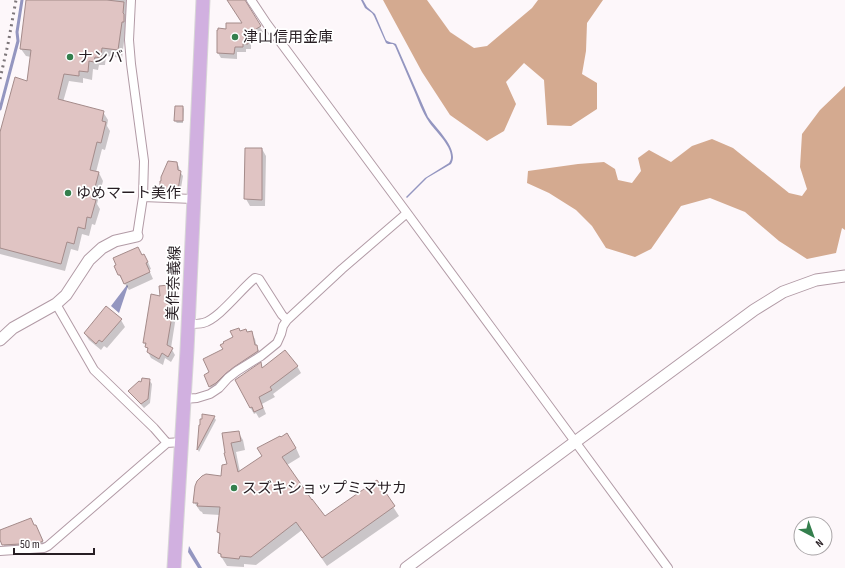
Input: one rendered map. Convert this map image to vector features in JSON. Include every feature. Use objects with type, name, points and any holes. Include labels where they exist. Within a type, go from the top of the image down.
[{"type":"main road","name":"美作奈義線","points":[[174,568],[182,442],[204,0]]},
{"type":"street","points":[[0,340],[13,328],[56,304],[66,295],[89,260],[102,248],[115,241],[137,236],[143,197],[144,160],[129,40],[131,0]]},
{"type":"street","points":[[251,0],[267,24],[668,568]]},
{"type":"street","points":[[143,197],[193,199]]},
{"type":"street","points":[[184,399],[197,398],[210,394],[219,388],[237,371],[261,356],[277,342],[287,320],[342,268],[407,213]]},
{"type":"street","points":[[406,568],[754,310],[783,292],[816,280],[845,276]]},
{"type":"street","points":[[188,324],[204,323],[217,316],[255,278],[260,279],[282,315],[287,320]]},
{"type":"street","points":[[56,304],[94,370],[154,428],[167,443]]},
{"type":"street","points":[[0,551],[44,548],[48,546],[167,443],[182,442]]},
{"type":"shaded area","points":[[383,0],[427,0],[450,32],[474,48],[487,46],[532,8],[538,0],[603,0],[587,23],[586,51],[582,74],[597,83],[597,109],[571,126],[547,125],[544,80],[524,63],[506,82],[516,104],[504,131],[487,141],[450,115],[422,72]]},
{"type":"shaded area","points":[[845,86],[845,230],[842,228],[836,253],[807,259],[779,241],[745,212],[710,198],[681,206],[651,249],[635,257],[606,248],[592,226],[576,210],[549,193],[527,183],[528,171],[604,162],[615,169],[618,180],[632,183],[641,171],[638,158],[649,150],[671,162],[692,146],[712,139],[733,148],[789,193],[802,196],[807,189],[800,167],[802,134],[820,110]]},
{"type":"water","points":[[361,0],[363,0],[367,7],[375,14],[386,40],[396,44],[428,117],[446,139],[452,152],[453,158],[451,164],[427,178],[407,198],[406,197],[425,178],[449,163],[451,153],[445,141],[424,114],[395,46],[393,44],[386,43],[374,16],[365,8]]},
{"type":"water","points":[[127,285],[128,286],[119,313],[111,306]]},
{"type":"water","points":[[189,546],[202,568],[198,568],[188,552]]},
{"type":"building","points":[[26,0],[107,0],[124,2],[124,22],[122,22],[118,50],[102,48],[101,58],[95,57],[94,62],[89,61],[88,72],[79,71],[79,76],[64,74],[58,99],[104,111],[102,121],[106,122],[101,143],[97,142],[90,170],[99,172],[92,199],[96,200],[91,218],[87,217],[85,229],[78,227],[74,244],[67,242],[61,264],[0,248],[0,132],[15,77],[27,81],[31,50],[20,49]]},
{"type":"building","points":[[227,0],[245,0],[261,26],[248,34],[248,44],[243,44],[243,47],[235,47],[234,54],[217,53],[218,28],[226,29],[226,23],[242,23]]},
{"type":"building","points":[[175,106],[183,106],[183,121],[174,121]]},
{"type":"building","points":[[245,148],[262,148],[262,200],[244,199]]},
{"type":"building","points":[[168,161],[177,162],[178,170],[181,171],[178,190],[160,189],[161,177]]},
{"type":"building","points":[[138,247],[148,262],[146,263],[150,272],[124,284],[114,266],[116,265],[113,258]]},
{"type":"building","points":[[159,286],[175,286],[174,304],[167,345],[173,348],[168,357],[162,353],[159,359],[147,352],[148,348],[145,347],[146,343],[143,343],[151,294],[160,296]]},
{"type":"building","points":[[106,306],[122,319],[102,342],[99,340],[96,344],[84,333]]},
{"type":"building","points":[[239,328],[240,331],[246,329],[247,332],[252,331],[258,351],[234,367],[216,383],[209,387],[204,375],[209,372],[203,359],[223,349],[220,345],[233,337],[230,331]]},
{"type":"building","points":[[285,350],[298,366],[270,387],[272,390],[259,397],[263,408],[254,412],[252,407],[250,408],[235,380],[261,362],[262,368]]},
{"type":"building","points":[[142,378],[150,379],[148,399],[141,404],[128,391],[139,381],[141,382]]},
{"type":"building","points":[[202,414],[215,416],[197,450],[199,425],[200,419],[202,419]]},
{"type":"building","points":[[239,431],[241,441],[231,443],[238,472],[262,456],[257,448],[287,433],[296,448],[282,457],[325,516],[377,480],[395,506],[322,558],[296,522],[251,557],[240,556],[239,559],[221,557],[221,554],[218,553],[220,533],[217,532],[220,507],[197,506],[198,503],[193,503],[195,486],[197,481],[206,474],[221,476],[222,465],[227,464],[224,453],[222,433]]},
{"type":"building","points":[[31,518],[43,541],[39,543],[2,545],[0,540],[0,530]]},
{"type":"waterway","points":[[0,109],[18,41],[17,32],[22,0]]},
{"type":"railway","points":[[0,79],[16,0]]},
{"type":"place","name":"津山信用金庫","points":[[235,37]]},
{"type":"place","name":"ナンバ","points":[[70,57]]},
{"type":"place","name":"ゆめマート美作","points":[[68,193]]},
{"type":"place","name":"スズキショップミマサカ","points":[[234,488]]}]
